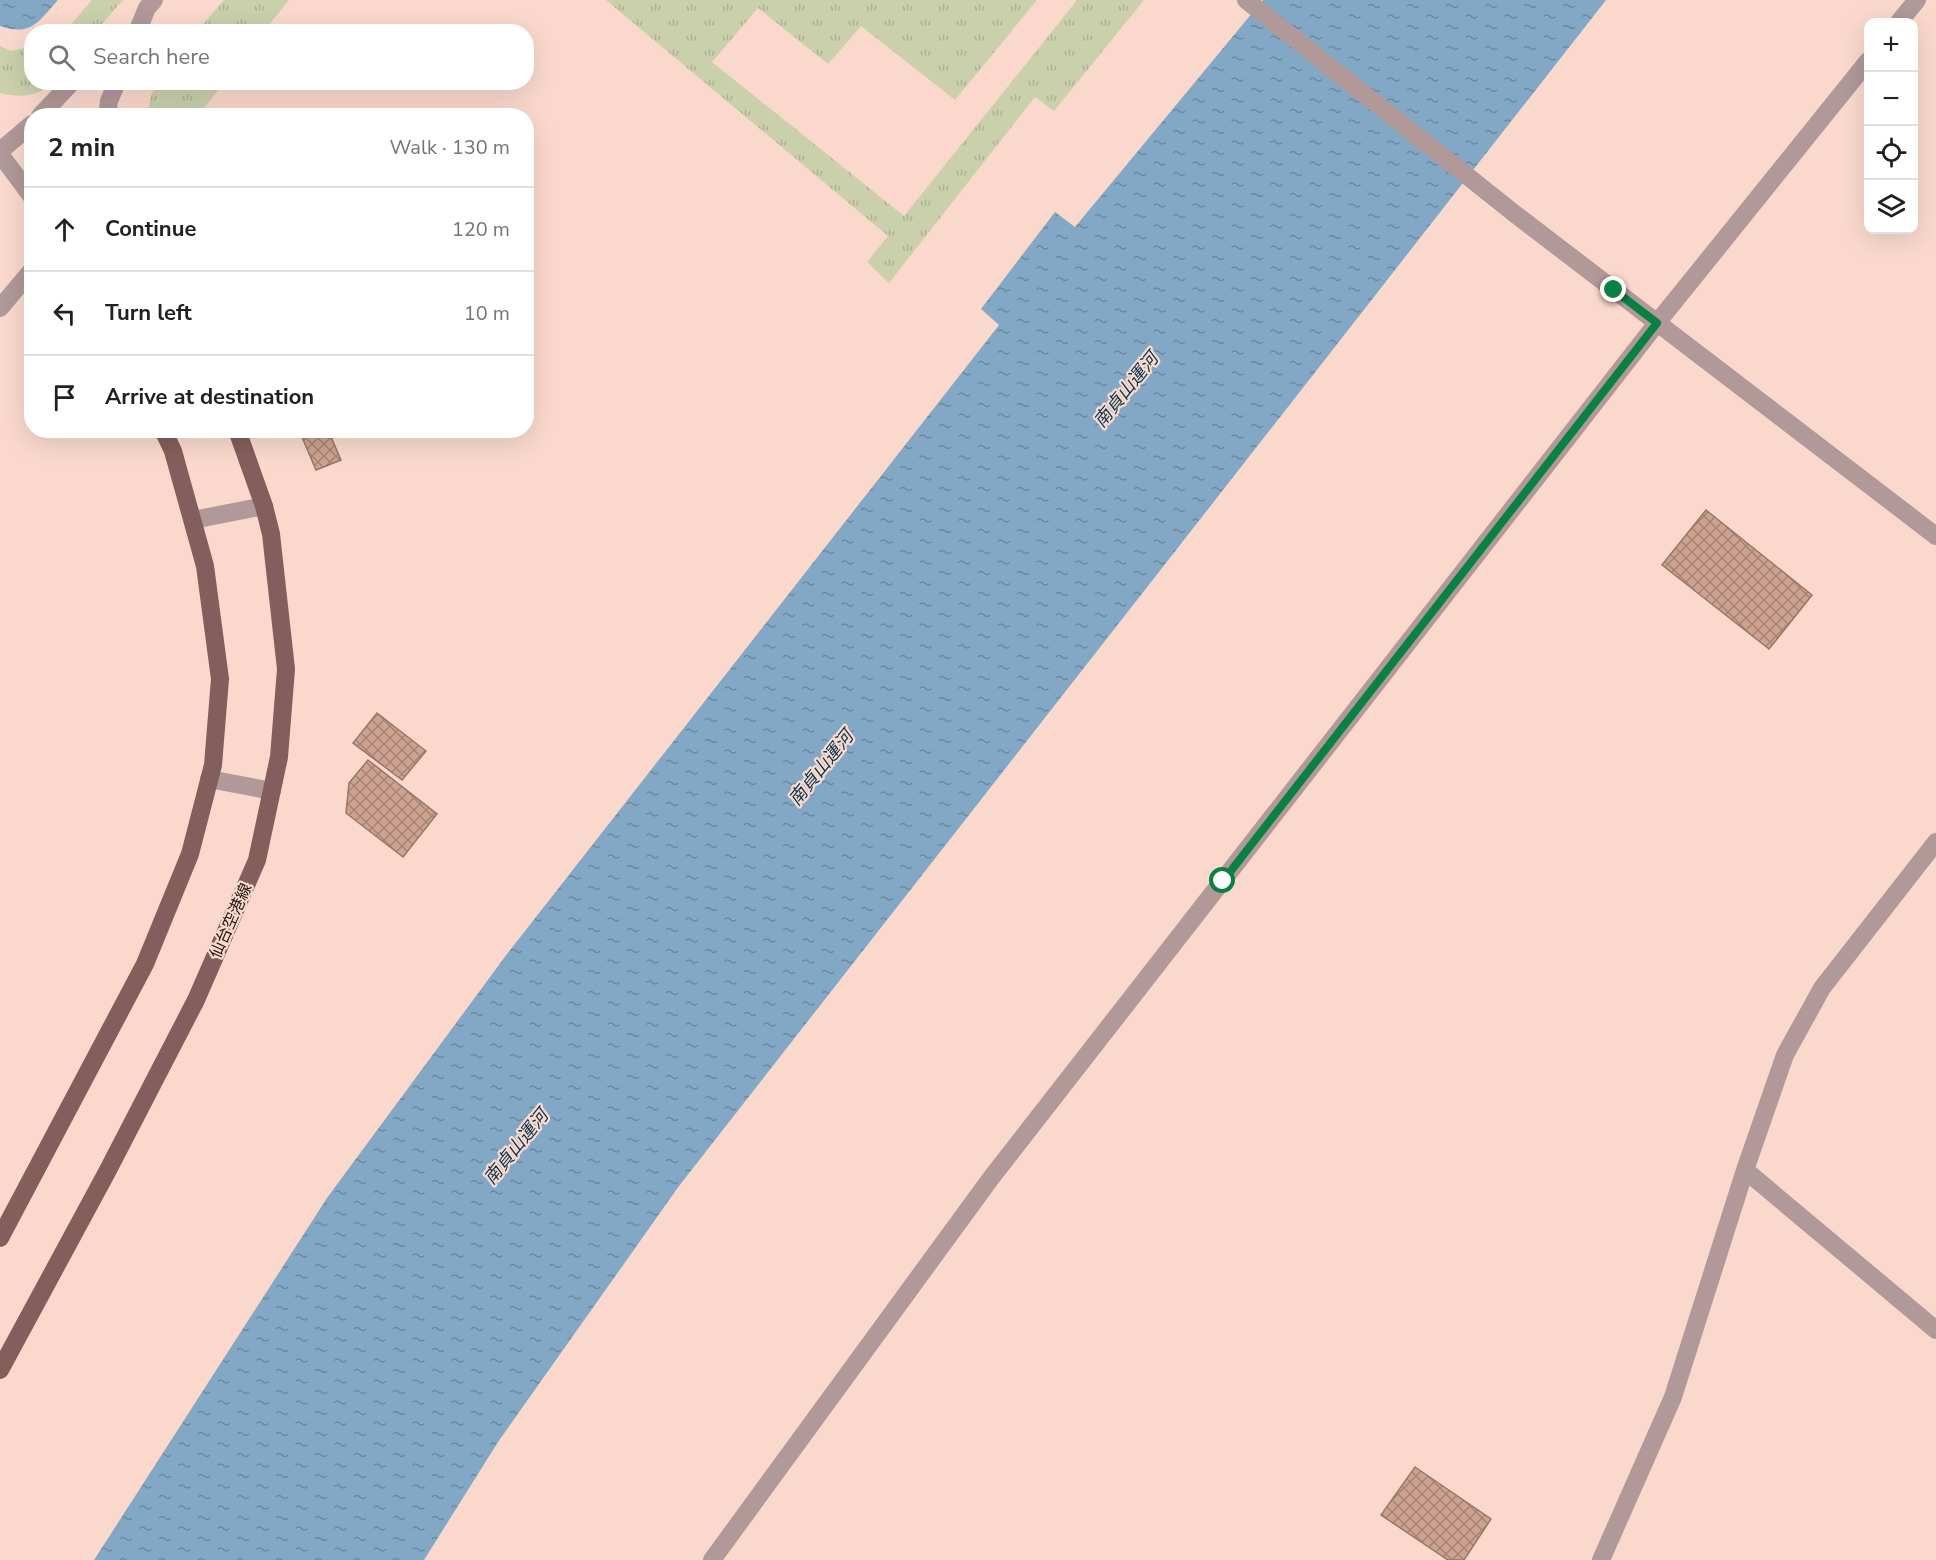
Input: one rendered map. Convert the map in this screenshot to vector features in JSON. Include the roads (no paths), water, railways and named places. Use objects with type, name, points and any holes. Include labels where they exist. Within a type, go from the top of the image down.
[{"type":"main road","points":[[0,1238],[145,964],[190,854],[213,765],[220,679],[205,566],[173,451],[167,438]]},
{"type":"main road","name":"仙台空港線","points":[[0,1370],[102,1182],[196,1000],[257,860],[279,757],[286,669],[271,534],[264,506],[240,438]]},
{"type":"street","points":[[1246,0],[1515,214],[1935,531]]},
{"type":"street","points":[[1902,18],[1917,0]]},
{"type":"street","points":[[131,24],[151,4]]},
{"type":"street","points":[[141,24],[151,4]]},
{"type":"street","points":[[712,1560],[991,1178],[1657,323],[1864,67]]},
{"type":"street","points":[[48,108],[64,90]]},
{"type":"street","points":[[108,108],[114,90]]},
{"type":"street","points":[[24,131],[0,153],[24,186]]},
{"type":"street","points":[[0,308],[24,280]]},
{"type":"street","points":[[193,520],[264,506]]},
{"type":"street","points":[[209,779],[272,790]]},
{"type":"street","points":[[1601,1560],[1673,1397],[1745,1170],[1785,1055],[1822,988],[1936,842]]},
{"type":"street","points":[[1745,1170],[1936,1330]]},
{"type":"water","points":[[0,0],[58,0],[35,24],[24,24],[24,29],[19,30],[0,26]]},
{"type":"water","name":"南貞山運河","points":[[1263,0],[1606,0],[679,1186],[498,1442],[424,1560],[94,1560],[327,1198],[507,954],[999,325],[981,309],[1055,212],[1075,227]]}]
